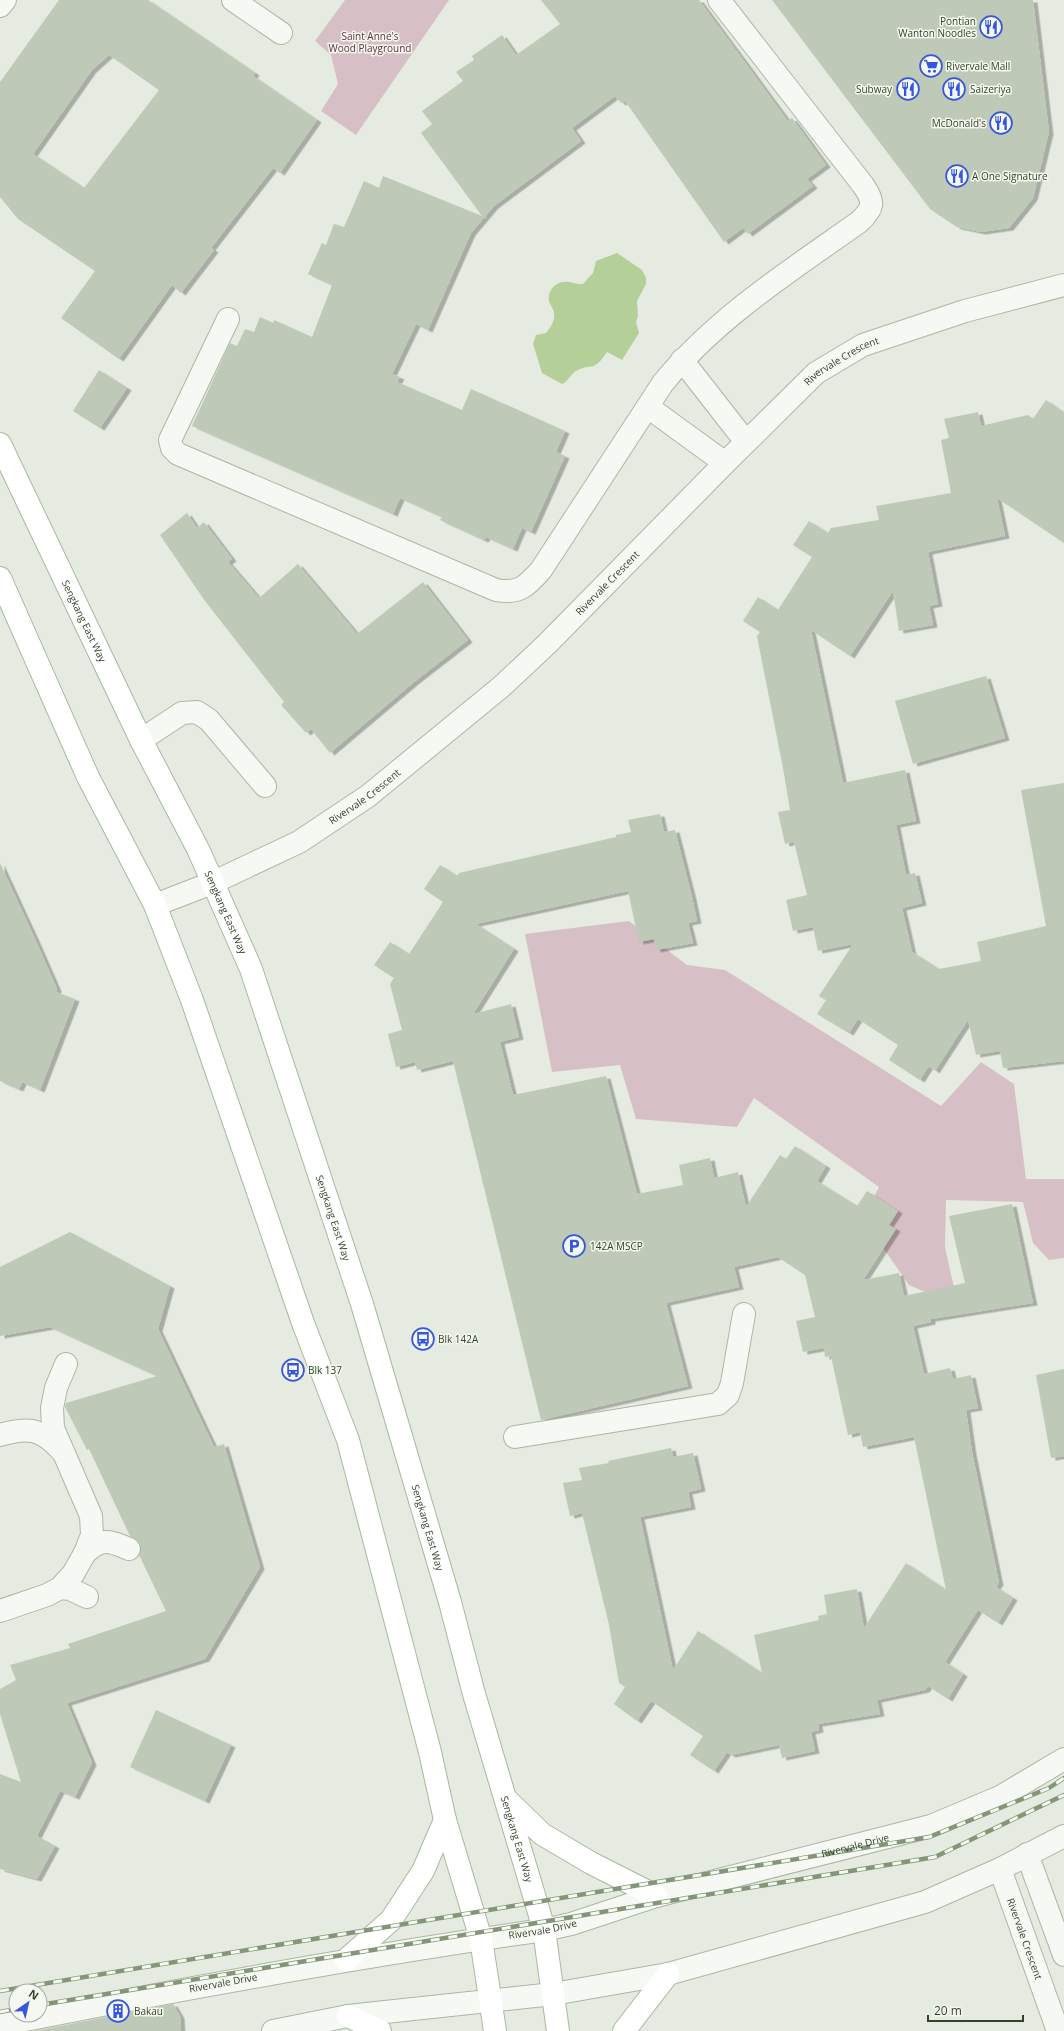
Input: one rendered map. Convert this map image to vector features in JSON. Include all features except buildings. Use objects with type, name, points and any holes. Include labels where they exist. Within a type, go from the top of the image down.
[{"type":"main road","name":"Sengkang East Way","points":[[0,444],[141,740],[198,849],[251,969],[362,1304],[544,1930],[558,2031]]},
{"type":"main road","points":[[0,578],[88,777],[155,905],[192,1000],[303,1322],[348,1440],[430,1752],[445,1820],[481,1939],[495,2031]]},
{"type":"main road","points":[[506,1799],[542,1834],[591,1863],[656,1896]]},
{"type":"main road","points":[[346,1960],[391,1920],[423,1871],[445,1820]]},
{"type":"main road","points":[[624,2031],[668,1974]]},
{"type":"main road","points":[[348,2016],[380,2031]]},
{"type":"street","points":[[0,6],[5,0]]},
{"type":"street","points":[[233,0],[281,32]]},
{"type":"street","points":[[228,319],[170,440],[172,448],[178,454],[496,590],[509,592],[521,589],[541,570],[663,383],[682,360],[708,335],[764,289],[859,222],[867,214],[872,204],[870,195],[863,185],[719,0]]},
{"type":"street","name":"Rivervale Crescent","points":[[155,905],[212,883],[300,842],[374,791],[500,687],[548,644],[725,463],[816,373],[862,345],[965,311],[1064,285]]},
{"type":"street","points":[[682,360],[746,442]]},
{"type":"street","points":[[648,407],[725,463]]},
{"type":"street","points":[[141,740],[182,713],[197,712],[209,720],[265,786]]},
{"type":"street","points":[[515,1437],[718,1404],[728,1395],[732,1383],[744,1314]]},
{"type":"street","points":[[0,1611],[47,1595],[60,1588],[72,1574],[85,1553],[92,1535],[91,1516],[53,1428],[52,1408],[56,1388],[66,1364]]},
{"type":"street","points":[[0,1435],[28,1429],[50,1438],[63,1451]]},
{"type":"street","points":[[85,1553],[94,1544],[102,1542],[114,1543],[129,1549]]},
{"type":"street","points":[[60,1588],[70,1589],[87,1597]]},
{"type":"street","name":"Rivervale Drive","points":[[0,2025],[121,2000],[346,1960],[544,1930],[571,1924],[656,1896],[931,1826],[1000,1797],[1064,1759]]},
{"type":"street","points":[[273,2031],[348,2016],[491,1999],[553,1994],[668,1974],[924,1902],[1000,1869],[1064,1836]]},
{"type":"street","points":[[1027,1854],[1064,1955]]},
{"type":"street","name":"Rivervale Crescent","points":[[1000,1869],[1058,2031]]},
{"type":"green space","name":"Saint Anne's Wood Playground","points":[[345,0],[449,0],[356,135],[321,111],[338,84],[331,55],[315,41]]},
{"type":"green space","points":[[629,921],[687,965],[725,970],[941,1106],[981,1062],[1014,1084],[1026,1179],[1064,1179],[1064,1258],[1049,1260],[1033,1243],[1023,1202],[946,1200],[945,1247],[958,1306],[909,1285],[863,1219],[879,1187],[754,1098],[737,1127],[636,1119],[620,1065],[552,1072],[525,934]]},
{"type":"shaded area","points":[[617,253],[642,270],[646,278],[646,284],[637,301],[638,316],[636,322],[639,333],[622,360],[607,352],[598,363],[576,371],[562,384],[542,373],[533,344],[536,335],[546,333],[553,321],[554,312],[549,301],[550,291],[561,282],[583,284],[593,273],[596,261]]},
{"type":"railway","points":[[0,1991],[929,1837],[1049,1788],[1064,1778]]},
{"type":"railway","points":[[48,2004],[935,1857],[1064,1795]]},
{"type":"railway","points":[[0,2012],[8,2010]]},
{"type":"place","name":"Pontian Wanton Noodles","points":[[991,27]]},
{"type":"place","name":"Rivervale Mall","points":[[931,66]]},
{"type":"place","name":"Subway","points":[[908,89]]},
{"type":"place","name":"Saizeriya","points":[[954,89]]},
{"type":"place","name":"McDonald's","points":[[1001,123]]},
{"type":"place","name":"A One Signature","points":[[957,176]]},
{"type":"place","name":"142A MSCP","points":[[574,1246]]},
{"type":"place","name":"Blk 142A","points":[[423,1339]]},
{"type":"place","name":"Blk 137","points":[[293,1370]]},
{"type":"place","name":"Bakau","points":[[118,2011]]}]
